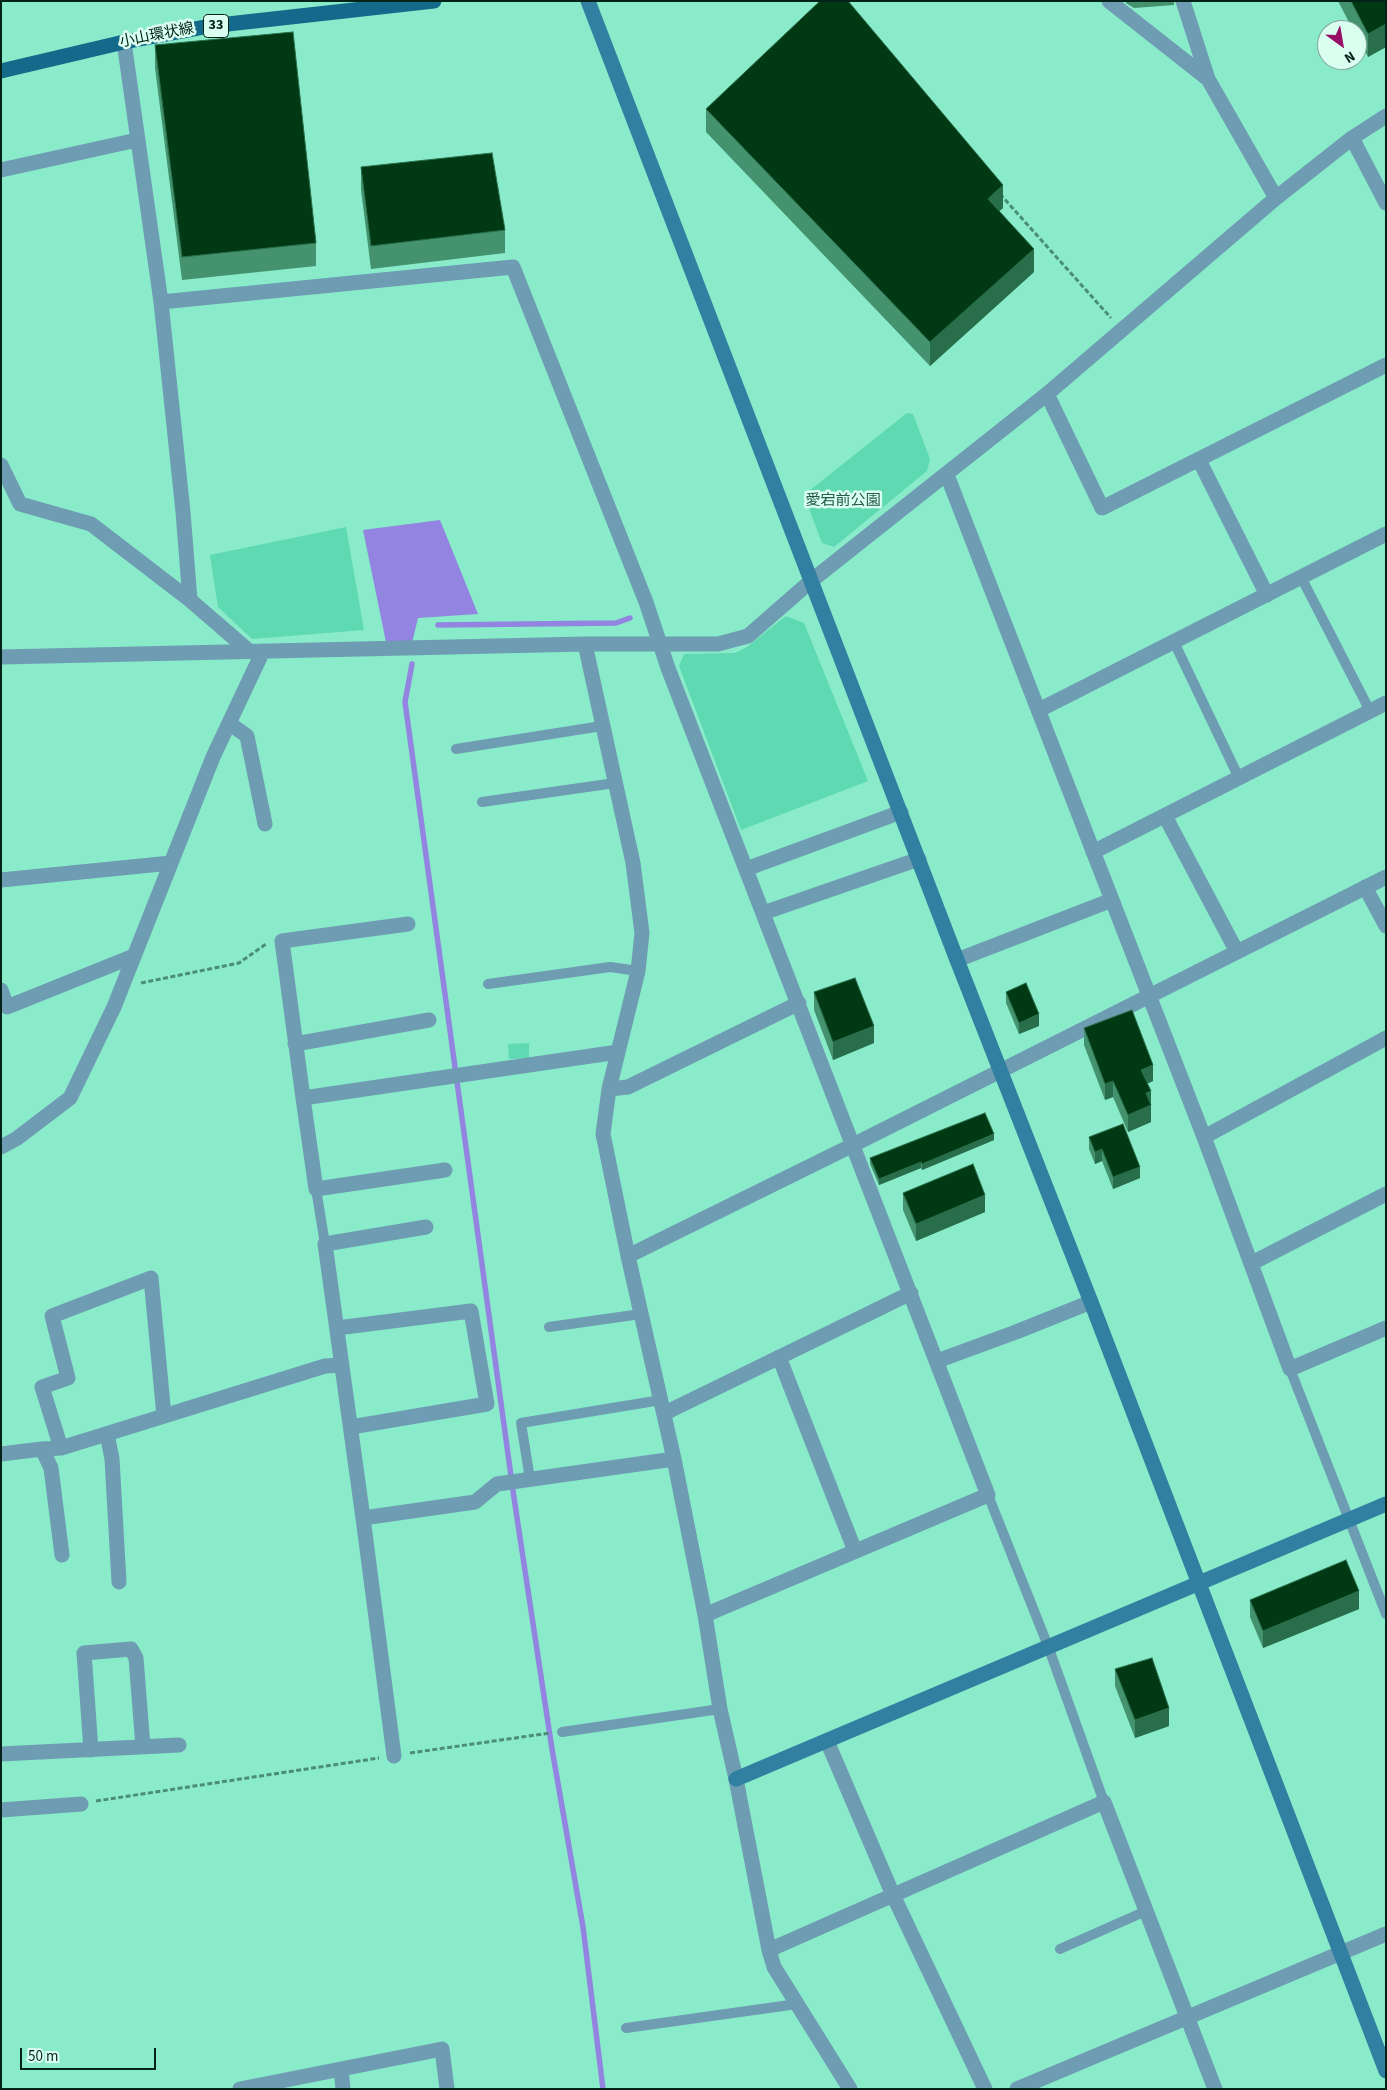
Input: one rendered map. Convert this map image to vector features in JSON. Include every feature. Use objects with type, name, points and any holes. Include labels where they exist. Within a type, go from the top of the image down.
[{"type":"main road","name":"小山環状線","points":[[1,72],[124,42],[210,26],[434,1]]},
{"type":"street","points":[[588,1],[957,960],[1092,1302],[1386,2071]]},
{"type":"street","points":[[1109,1],[1208,79]]},
{"type":"street","points":[[1183,1],[1208,79],[1276,198]]},
{"type":"street","points":[[124,42],[161,302],[183,512],[190,600]]},
{"type":"street","points":[[1,657],[585,644],[660,646],[718,644],[748,636],[811,582],[1047,394],[1276,198],[1352,138],[1386,116]]},
{"type":"street","points":[[1352,138],[1386,202]]},
{"type":"street","points":[[1,170],[137,140]]},
{"type":"street","points":[[161,302],[513,267],[646,602],[660,646],[799,1003],[851,1146],[911,1293],[988,1495],[705,1615]]},
{"type":"street","points":[[1047,394],[1102,508],[1386,365]]},
{"type":"street","points":[[1199,460],[1267,594]]},
{"type":"street","points":[[1,465],[20,504],[91,524],[256,651]]},
{"type":"street","points":[[947,475],[1148,997],[1204,1137],[1290,1369],[1386,1328]]},
{"type":"street","points":[[1038,710],[1386,534]]},
{"type":"street","points":[[585,644],[633,863],[642,933],[638,971],[609,1089],[603,1134],[628,1256],[674,1460],[705,1615],[720,1709],[736,1779],[769,1950],[774,1968],[850,2089]]},
{"type":"street","points":[[1,1147],[16,1139],[70,1098],[114,1007],[213,757],[229,723],[256,651]]},
{"type":"street","points":[[1093,852],[1386,703]]},
{"type":"street","points":[[229,723],[248,736],[265,824]]},
{"type":"street","points":[[746,869],[901,812]]},
{"type":"street","points":[[1165,816],[1237,952]]},
{"type":"street","points":[[763,913],[919,859]]},
{"type":"street","points":[[1,880],[171,863]]},
{"type":"street","points":[[628,1256],[1386,877]]},
{"type":"street","points":[[1365,888],[1386,926]]},
{"type":"street","points":[[957,960],[1112,900]]},
{"type":"street","points":[[408,924],[282,941],[316,1189],[445,1170]]},
{"type":"street","points":[[1,990],[7,1007],[134,956]]},
{"type":"street","points":[[609,1089],[628,1087],[799,1003]]},
{"type":"street","points":[[295,1044],[429,1020]]},
{"type":"street","points":[[1204,1137],[1386,1038]]},
{"type":"street","points":[[303,1098],[618,1052]]},
{"type":"street","points":[[1252,1263],[1386,1194]]},
{"type":"street","points":[[394,1756],[351,1427],[324,1244],[426,1226]]},
{"type":"street","points":[[61,1448],[42,1387],[68,1378],[52,1316],[151,1278],[164,1416]]},
{"type":"street","points":[[663,1406],[779,1357],[911,1293]]},
{"type":"street","points":[[937,1361],[1092,1302]]},
{"type":"street","points":[[337,1328],[472,1311],[487,1404],[351,1427]]},
{"type":"street","points":[[779,1357],[855,1552]]},
{"type":"street","points":[[1,1454],[61,1448],[325,1366],[342,1365]]},
{"type":"street","points":[[108,1434],[112,1459],[119,1582]]},
{"type":"street","points":[[42,1449],[51,1468],[62,1555]]},
{"type":"street","points":[[363,1518],[475,1502],[497,1484],[674,1460]]},
{"type":"street","points":[[736,1779],[1386,1504]]},
{"type":"street","points":[[90,1750],[84,1653],[132,1649],[136,1658],[143,1747]]},
{"type":"street","points":[[827,1741],[893,1895],[985,2089]]},
{"type":"street","points":[[1,1754],[179,1746]]},
{"type":"street","points":[[769,1950],[1104,1802],[1215,2089]]},
{"type":"street","points":[[1,1810],[81,1804]]},
{"type":"street","points":[[1018,2089],[1386,1934]]},
{"type":"street","points":[[240,2089],[442,2049],[447,2089]]},
{"type":"street","points":[[341,2069],[343,2089]]},
{"type":"lane","points":[[1301,577],[1370,711]]},
{"type":"lane","points":[[1174,642],[1239,778]]},
{"type":"lane","points":[[456,749],[602,726]]},
{"type":"lane","points":[[482,802],[615,782]]},
{"type":"lane","points":[[488,984],[610,967],[638,971]]},
{"type":"lane","points":[[316,1189],[324,1244]]},
{"type":"lane","points":[[549,1327],[641,1314]]},
{"type":"lane","points":[[1290,1369],[1386,1614]]},
{"type":"lane","points":[[530,1479],[521,1423],[663,1406]]},
{"type":"lane","points":[[988,1495],[1048,1646],[1104,1802]]},
{"type":"lane","points":[[562,1732],[720,1709]]},
{"type":"lane","points":[[1060,1949],[1146,1911]]},
{"type":"lane","points":[[626,2028],[797,2004]]},
{"type":"path","points":[[995,188],[1122,330]]},
{"type":"path","points":[[122,987],[239,963],[264,944],[282,941]]},
{"type":"path","points":[[81,1804],[547,1734]]},
{"type":"green space","name":"愛宕前公園","points":[[907,413],[913,414],[930,459],[927,471],[834,547],[822,543],[804,495]]},
{"type":"green space","points":[[346,527],[364,630],[252,639],[218,607],[210,555]]},
{"type":"green space","points":[[786,616],[804,623],[868,781],[741,830],[679,666],[684,654],[735,653],[747,647]]},
{"type":"green space","points":[[529,1043],[529,1058],[509,1059],[508,1044]]},
{"type":"shaded area","points":[[440,520],[478,614],[418,618],[412,643],[386,642],[363,530]]},
{"type":"building","points":[[820,1],[848,1],[1003,185],[988,199],[1034,249],[930,342],[706,109]]},
{"type":"building","points":[[1351,1],[1386,1],[1386,24],[1368,34],[1367,20],[1361,20]]},
{"type":"building","points":[[293,32],[316,243],[182,257],[155,45]]},
{"type":"building","points":[[492,153],[505,230],[371,246],[361,167]]},
{"type":"building","points":[[855,978],[874,1026],[833,1042],[814,992]]},
{"type":"building","points":[[1026,983],[1039,1014],[1019,1023],[1006,992]]},
{"type":"building","points":[[1132,1010],[1153,1065],[1141,1070],[1151,1091],[1146,1093],[1151,1105],[1128,1115],[1113,1081],[1105,1084],[1084,1028]]},
{"type":"building","points":[[985,1113],[994,1134],[922,1164],[921,1162],[879,1179],[870,1158]]},
{"type":"building","points":[[1123,1124],[1140,1167],[1113,1177],[1102,1149],[1095,1152],[1089,1137]]},
{"type":"building","points":[[973,1164],[985,1195],[916,1224],[903,1193]]},
{"type":"building","points":[[1346,1560],[1359,1591],[1263,1631],[1250,1600]]},
{"type":"building","points":[[1152,1658],[1169,1708],[1135,1720],[1115,1669]]},
{"type":"waterway","points":[[438,625],[616,623],[630,618]]},
{"type":"waterway","points":[[412,664],[405,702],[514,1498],[552,1749],[583,1927],[603,2089]]}]
